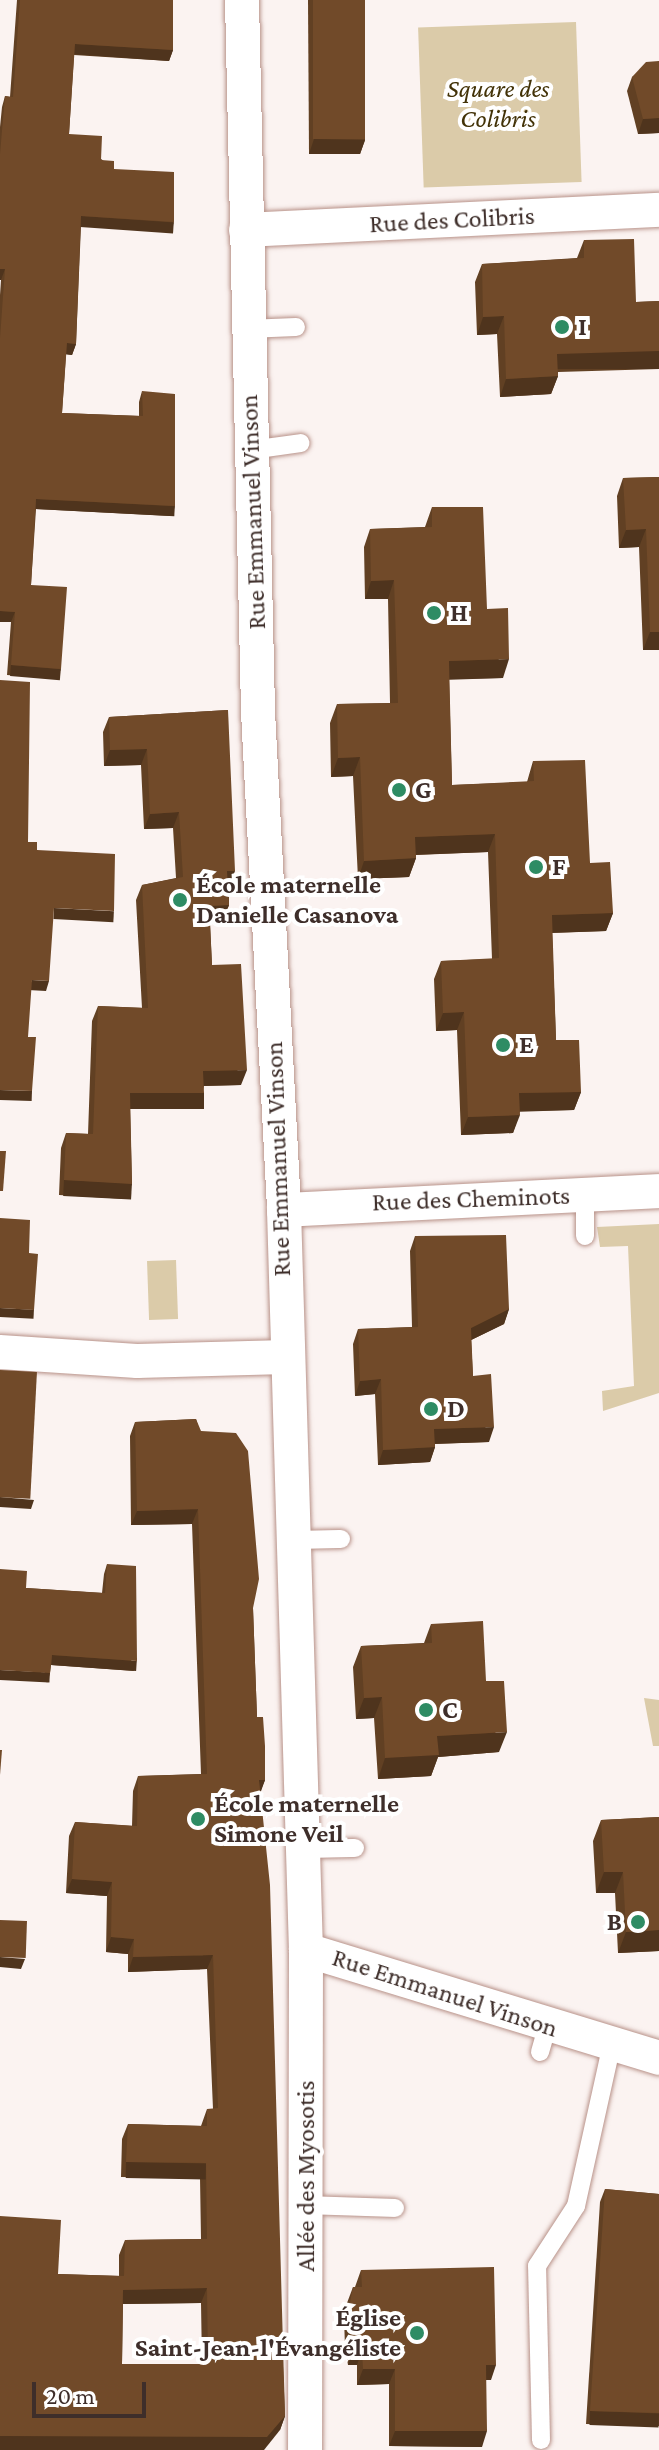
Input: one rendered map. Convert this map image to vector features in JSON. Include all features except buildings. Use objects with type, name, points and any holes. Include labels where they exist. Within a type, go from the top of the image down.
[{"type":"street","name":"Rue Emmanuel Vinson","points":[[242,0],[247,329],[284,1210],[306,1950],[544,2039],[612,2043],[659,2058]]},
{"type":"street","name":"Rue des Colibris","points":[[246,230],[659,210]]},
{"type":"street","name":"Rue des Cheminots","points":[[284,1210],[659,1191]]},
{"type":"street","points":[[0,1352],[137,1361],[286,1357]]},
{"type":"street","name":"Allée des Myosotis","points":[[305,2450],[306,1950]]},
{"type":"lane","points":[[247,329],[296,327]]},
{"type":"lane","points":[[251,450],[301,443]]},
{"type":"lane","points":[[585,1194],[585,1236]]},
{"type":"lane","points":[[293,1540],[341,1539]]},
{"type":"lane","points":[[303,1849],[355,1848]]},
{"type":"lane","points":[[541,2440],[537,2266],[576,2206],[612,2043]]},
{"type":"lane","points":[[306,2205],[395,2208]]},
{"type":"green space","name":"Square des Colibris","points":[[576,22],[582,182],[424,187],[418,28]]},
{"type":"green space","points":[[659,1224],[659,1393],[603,1411],[602,1391],[634,1386],[628,1246],[600,1247],[597,1227]]},
{"type":"green space","points":[[176,1260],[178,1319],[149,1320],[147,1261]]},
{"type":"green space","points":[[644,1698],[659,1700],[659,1746],[653,1746]]},
{"type":"place","name":"I","points":[[562,327]]},
{"type":"place","name":"H","points":[[434,613]]},
{"type":"place","name":"G","points":[[399,790]]},
{"type":"place","name":"F","points":[[536,867]]},
{"type":"place","name":"École maternelle Danielle Casanova","points":[[180,900]]},
{"type":"place","name":"E","points":[[503,1045]]},
{"type":"place","name":"D","points":[[431,1409]]},
{"type":"place","name":"C","points":[[426,1710]]},
{"type":"place","name":"École maternelle Simone Veil","points":[[198,1819]]},
{"type":"place","name":"B","points":[[638,1922]]},
{"type":"place","name":"Église Saint-Jean-l'Évangéliste","points":[[417,2333]]}]
